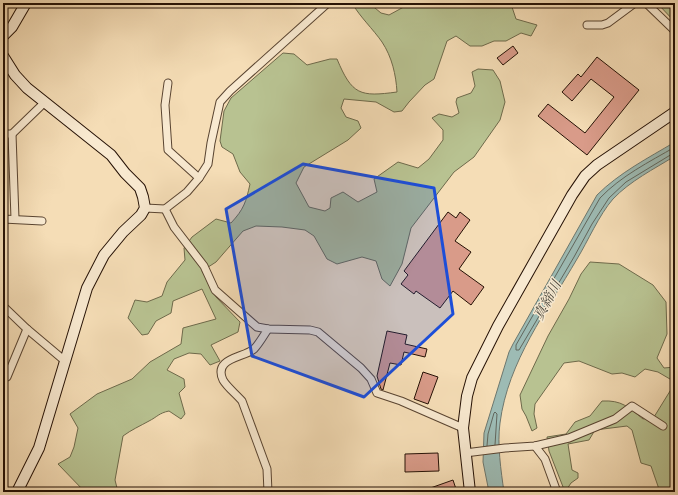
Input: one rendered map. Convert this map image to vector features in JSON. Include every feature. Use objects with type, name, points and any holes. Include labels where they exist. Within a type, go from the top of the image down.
[{"type":"street","points":[[3,36],[12,27],[26,3]]},
{"type":"street","points":[[145,208],[165,209],[187,192],[208,164],[220,102],[230,91],[328,3]]},
{"type":"street","points":[[587,25],[602,25],[635,3]]},
{"type":"street","points":[[646,3],[675,31]]},
{"type":"street","points":[[3,56],[15,75],[27,88],[111,155],[125,173],[140,188],[145,208],[141,215],[112,244],[96,268],[87,288],[39,448],[18,492]]},
{"type":"street","points":[[168,83],[165,105],[168,150],[199,178]]},
{"type":"street","points":[[3,134],[12,134],[45,102]]},
{"type":"street","points":[[470,492],[469,452],[463,428],[466,396],[472,378],[498,326],[572,195],[585,176],[597,165],[675,112]]},
{"type":"street","points":[[12,134],[15,219]]},
{"type":"street","points":[[165,209],[174,227],[204,266],[215,290],[257,327],[268,329],[310,330],[318,332],[361,368],[371,379],[377,393],[401,401],[463,428]]},
{"type":"street","points":[[3,219],[42,221]]},
{"type":"street","points":[[3,306],[27,329],[65,361]]},
{"type":"street","points":[[3,376],[7,377],[27,329]]},
{"type":"street","points":[[268,329],[254,349],[227,361],[222,367],[224,381],[242,401],[267,469],[268,492]]},
{"type":"street","points":[[469,452],[535,446],[569,438],[615,419],[632,406],[663,426]]},
{"type":"street","points":[[535,446],[544,459],[557,492]]},
{"type":"highlighted area","points":[[303,164],[434,188],[453,314],[364,397],[252,356],[226,209]]},
{"type":"green space","points":[[352,3],[369,3],[381,13],[389,15],[411,3],[514,3],[512,7],[516,19],[537,25],[531,36],[521,33],[506,41],[494,41],[482,46],[470,46],[456,36],[447,41],[434,79],[425,85],[402,111],[394,112],[376,102],[344,99],[341,108],[346,117],[358,121],[361,128],[348,140],[304,167],[296,183],[309,207],[325,211],[330,208],[331,198],[343,192],[358,202],[377,192],[374,179],[398,162],[418,168],[429,159],[443,140],[443,130],[432,118],[439,114],[452,117],[459,113],[456,102],[457,98],[471,93],[475,86],[472,72],[478,69],[493,70],[500,81],[505,102],[500,120],[474,157],[454,172],[411,228],[402,264],[390,286],[382,279],[376,261],[362,257],[337,264],[327,259],[314,236],[305,230],[256,226],[243,231],[216,262],[202,271],[216,297],[240,322],[238,332],[211,345],[220,361],[210,365],[201,354],[189,353],[174,359],[167,370],[184,379],[185,387],[179,393],[185,414],[181,419],[169,411],[160,414],[123,436],[115,480],[118,492],[85,492],[58,464],[70,457],[74,447],[78,428],[70,414],[97,394],[132,379],[150,362],[181,344],[183,328],[216,319],[202,289],[173,301],[171,313],[156,321],[148,334],[142,335],[128,318],[135,300],[147,302],[162,296],[167,282],[185,260],[184,248],[192,237],[216,219],[231,223],[239,214],[244,205],[250,184],[240,172],[233,154],[222,147],[220,141],[224,111],[231,98],[283,53],[294,54],[307,65],[330,59],[337,59],[348,80],[353,87],[359,91],[374,94],[397,92],[393,66],[385,48]]},
{"type":"green space","points":[[657,3],[673,3],[675,7],[675,22]]},
{"type":"green space","points":[[590,262],[619,264],[653,285],[666,302],[667,334],[657,358],[664,368],[675,367],[675,382],[658,372],[645,369],[635,377],[622,373],[612,374],[579,361],[564,363],[535,404],[534,414],[537,428],[532,431],[522,409],[520,395],[548,336],[581,274]]},
{"type":"green space","points":[[675,383],[675,492],[660,492],[651,466],[641,463],[632,430],[627,426],[595,430],[589,440],[568,444],[572,470],[578,473],[578,478],[571,483],[565,492],[549,451],[547,437],[566,434],[575,422],[590,416],[602,401],[620,403],[643,419],[654,417]]},
{"type":"water","name":"真締川","points":[[675,142],[675,156],[642,176],[627,187],[608,205],[530,337],[511,379],[504,400],[500,423],[499,449],[504,492],[489,492],[483,462],[484,433],[509,352],[513,344],[597,195],[624,173]]},
{"type":"building","points":[[513,46],[518,53],[503,65],[497,58]]},
{"type":"building","points":[[597,57],[639,90],[587,155],[538,116],[548,104],[585,133],[614,97],[591,79],[572,101],[562,92],[578,74],[581,77]]},
{"type":"building","points":[[448,212],[456,218],[460,212],[470,220],[455,241],[471,252],[459,269],[484,287],[471,305],[453,291],[440,308],[416,291],[414,294],[401,284],[408,275],[404,271]]},
{"type":"building","points":[[387,331],[407,335],[405,344],[427,349],[425,357],[404,352],[401,365],[390,363],[383,390],[381,389],[377,376]]},
{"type":"building","points":[[423,372],[438,377],[428,404],[414,399]]},
{"type":"building","points":[[438,453],[439,471],[405,472],[405,454]]},
{"type":"building","points":[[453,480],[457,492],[422,492],[422,491]]}]
